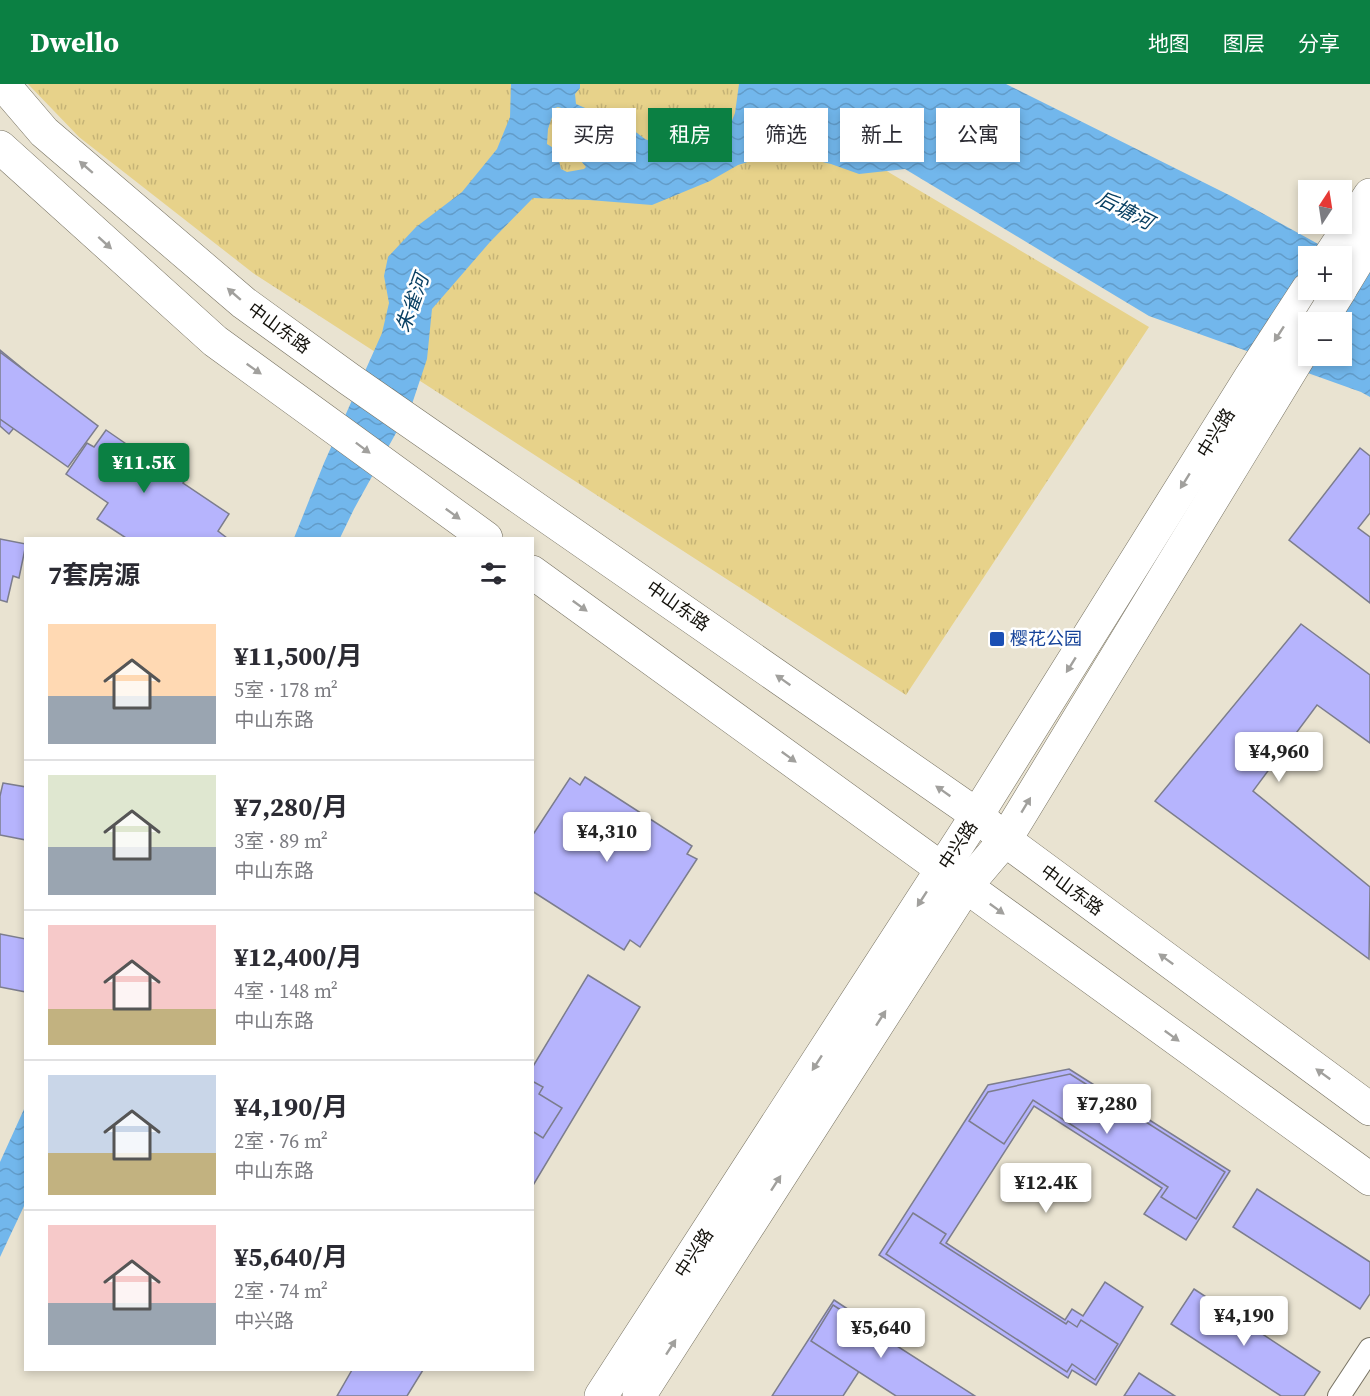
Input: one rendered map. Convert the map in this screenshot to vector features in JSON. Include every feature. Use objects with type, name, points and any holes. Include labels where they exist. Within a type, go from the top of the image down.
[{"type":"main road","name":"中山东路","points":[[3,84],[44,132],[244,303],[978,815],[1005,840],[1370,1109]]},
{"type":"main road","points":[[0,147],[215,341],[485,537]]},
{"type":"main road","points":[[1337,246],[1369,197]]},
{"type":"main road","points":[[1352,270],[1370,240]]},
{"type":"main road","name":"中兴路","points":[[601,1396],[954,877],[1005,840],[1263,386],[1303,300]]},
{"type":"main road","name":"中兴路","points":[[639,1396],[954,877],[978,815],[1263,386],[1298,352]]},
{"type":"main road","points":[[534,573],[1370,1179]]},
{"type":"street","points":[[1339,1396],[1370,1349]]},
{"type":"green space","name":"樱花公园","points":[[28,84],[750,84],[788,108],[744,108],[744,162],[828,162],[828,134],[840,141],[840,162],[873,162],[1149,327],[906,695],[253,273],[79,137]]},
{"type":"water","points":[[511,84],[580,84],[575,94],[576,104],[585,108],[552,108],[548,129],[547,144],[552,147],[552,162],[559,162],[561,169],[567,172],[584,169],[586,167],[582,162],[636,162],[636,132],[648,140],[648,162],[732,162],[732,120],[739,84],[1006,84],[1231,196],[1322,246],[1298,246],[1298,300],[1352,300],[1352,263],[1370,273],[1370,397],[1149,316],[905,169],[859,174],[822,162],[828,162],[828,108],[744,108],[744,162],[748,162],[710,181],[652,205],[533,198],[490,242],[432,309],[427,359],[412,404],[340,537],[294,537],[324,463],[382,333],[389,303],[384,276],[388,257],[416,227],[462,192],[497,149],[510,117]]},
{"type":"water","points":[[24,1109],[24,1206],[0,1257],[0,1162]]},
{"type":"building","points":[[0,350],[39,382],[27,396],[35,402],[9,434],[0,426]]},
{"type":"building","points":[[0,352],[98,426],[68,467],[0,419]]},
{"type":"building","points":[[106,430],[151,461],[155,455],[188,476],[183,483],[229,514],[218,531],[226,537],[124,537],[97,519],[108,503],[66,474],[87,443],[94,447]]},
{"type":"building","points":[[1360,448],[1370,456],[1370,513],[1358,528],[1370,537],[1370,603],[1289,540]]},
{"type":"building","points":[[0,539],[24,544],[19,578],[13,576],[7,602],[0,600]]},
{"type":"building","points":[[1301,624],[1370,675],[1370,743],[1317,705],[1253,791],[1370,887],[1369,959],[1155,801]]},
{"type":"building","points":[[585,777],[692,846],[687,854],[697,859],[640,947],[630,940],[624,950],[534,892],[534,833],[570,778],[580,785]]},
{"type":"building","points":[[3,783],[24,787],[24,840],[0,835],[0,796]]},
{"type":"building","points":[[0,934],[24,939],[24,992],[0,987]]},
{"type":"building","points":[[588,975],[640,1007],[534,1184],[534,1065]]},
{"type":"building","points":[[1069,1069],[1230,1171],[1186,1240],[1144,1214],[1162,1188],[1034,1106],[946,1243],[1065,1320],[1072,1309],[1083,1316],[1105,1282],[1143,1307],[1096,1385],[1072,1370],[1068,1378],[879,1255],[988,1085]]},
{"type":"building","points":[[1070,1074],[1225,1172],[1196,1219],[1161,1197],[1168,1187],[1033,1100],[1004,1144],[969,1121],[988,1092]]},
{"type":"building","points":[[534,1082],[543,1087],[539,1094],[562,1108],[543,1138],[534,1132]]},
{"type":"building","points":[[1257,1189],[1370,1262],[1370,1294],[1360,1309],[1233,1227]]},
{"type":"building","points":[[913,1213],[946,1234],[940,1243],[1066,1324],[1068,1321],[1077,1327],[1081,1320],[1118,1344],[1095,1380],[1072,1364],[1067,1372],[886,1254]]},
{"type":"building","points":[[1194,1289],[1320,1372],[1304,1396],[1281,1396],[1171,1324]]},
{"type":"building","points":[[834,1300],[884,1333],[843,1396],[772,1396]]},
{"type":"building","points":[[833,1305],[975,1396],[896,1396],[811,1341]]},
{"type":"building","points":[[351,1371],[422,1371],[407,1396],[337,1396]]},
{"type":"building","points":[[1139,1373],[1175,1396],[1124,1396]]},
{"type":"place","name":"樱花公园","points":[[997,639]]},
{"type":"water label","name":"后塘河","points":[[1125,210]]},
{"type":"water label","name":"朱雀河","points":[[412,303]]}]
